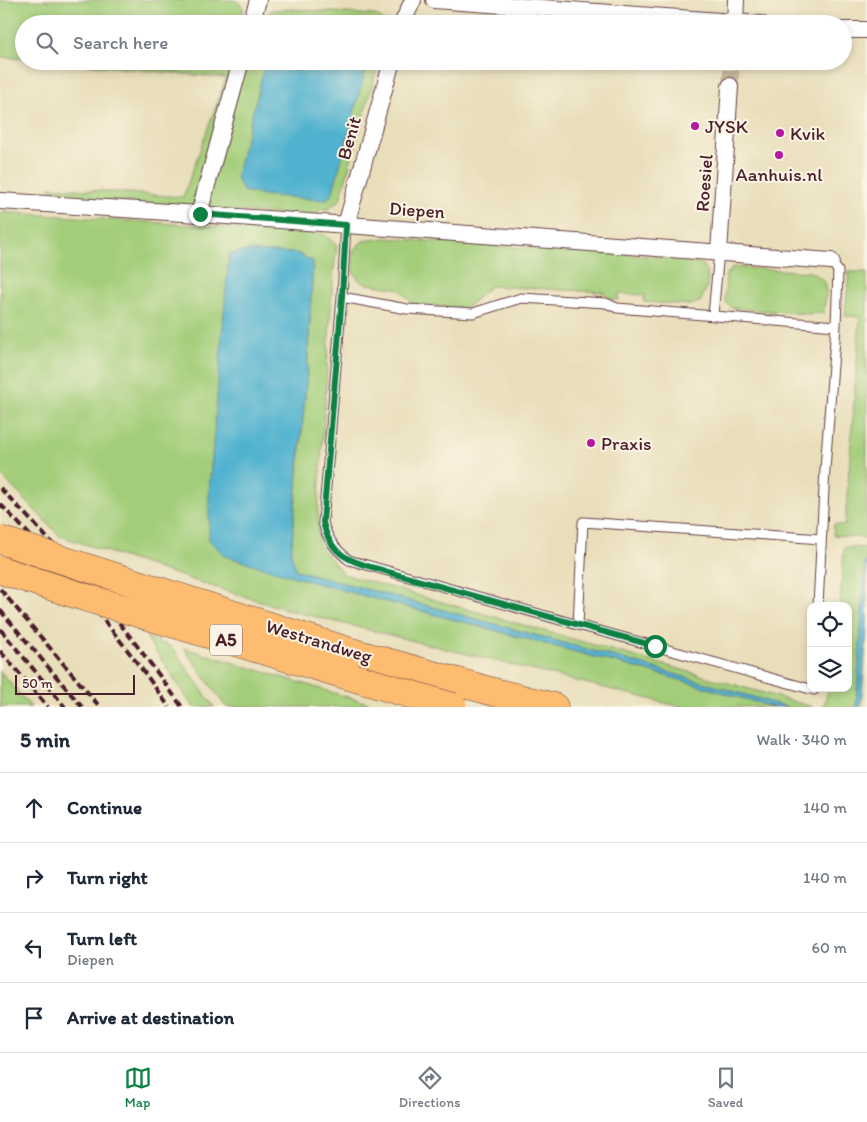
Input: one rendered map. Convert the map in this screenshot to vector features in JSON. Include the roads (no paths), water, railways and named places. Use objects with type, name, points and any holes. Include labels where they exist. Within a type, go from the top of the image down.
[{"type":"highway","name":"Westrandweg","points":[[0,540],[351,652],[480,689],[554,707]]},
{"type":"highway","name":"Westrandweg","points":[[0,570],[84,597],[453,707]]},
{"type":"street","points":[[254,15],[258,0]]},
{"type":"street","points":[[406,15],[413,0]]},
{"type":"street","points":[[434,0],[630,15]]},
{"type":"street","points":[[735,15],[736,0]]},
{"type":"street","points":[[852,30],[867,30]]},
{"type":"street","points":[[200,214],[239,70]]},
{"type":"street","name":"Benit","points":[[346,225],[389,70]]},
{"type":"street","name":"Roesiel","points":[[719,252],[730,86]]},
{"type":"street","name":"Diepen","points":[[0,201],[719,252],[830,262]]},
{"type":"lane","points":[[346,225],[342,297],[323,522],[325,533],[332,545],[349,560],[807,688]]},
{"type":"lane","points":[[713,315],[719,252]]},
{"type":"lane","points":[[818,602],[838,270],[830,262]]},
{"type":"lane","points":[[342,297],[407,309],[474,313],[521,298],[606,303],[617,308],[836,326]]},
{"type":"lane","points":[[578,625],[583,522],[822,539]]},
{"type":"water","points":[[264,70],[366,70],[332,195],[325,200],[261,195],[243,191],[236,177]]},
{"type":"water","points":[[246,251],[296,253],[313,261],[307,373],[291,553],[296,570],[623,659],[787,707],[773,707],[663,675],[312,582],[225,556],[209,540],[209,491],[229,254]]},
{"type":"water","points":[[865,562],[867,562],[867,627],[861,707],[856,707]]},
{"type":"tunnel","points":[[730,86],[731,70]]},
{"type":"railway","points":[[0,488],[49,540],[95,594],[140,649],[182,707]]},
{"type":"railway","points":[[0,504],[46,552],[89,602],[169,707]]},
{"type":"railway","points":[[0,589],[100,707]]},
{"type":"railway","points":[[0,610],[82,707]]},
{"type":"railway","points":[[0,629],[65,707]]},
{"type":"railway","points":[[0,651],[48,707]]},
{"type":"place","name":"JYSK","points":[[695,126]]},
{"type":"place","name":"Kvik","points":[[780,133]]},
{"type":"place","name":"Aanhuis.nl","points":[[779,155]]},
{"type":"place","name":"Praxis","points":[[591,443]]}]
